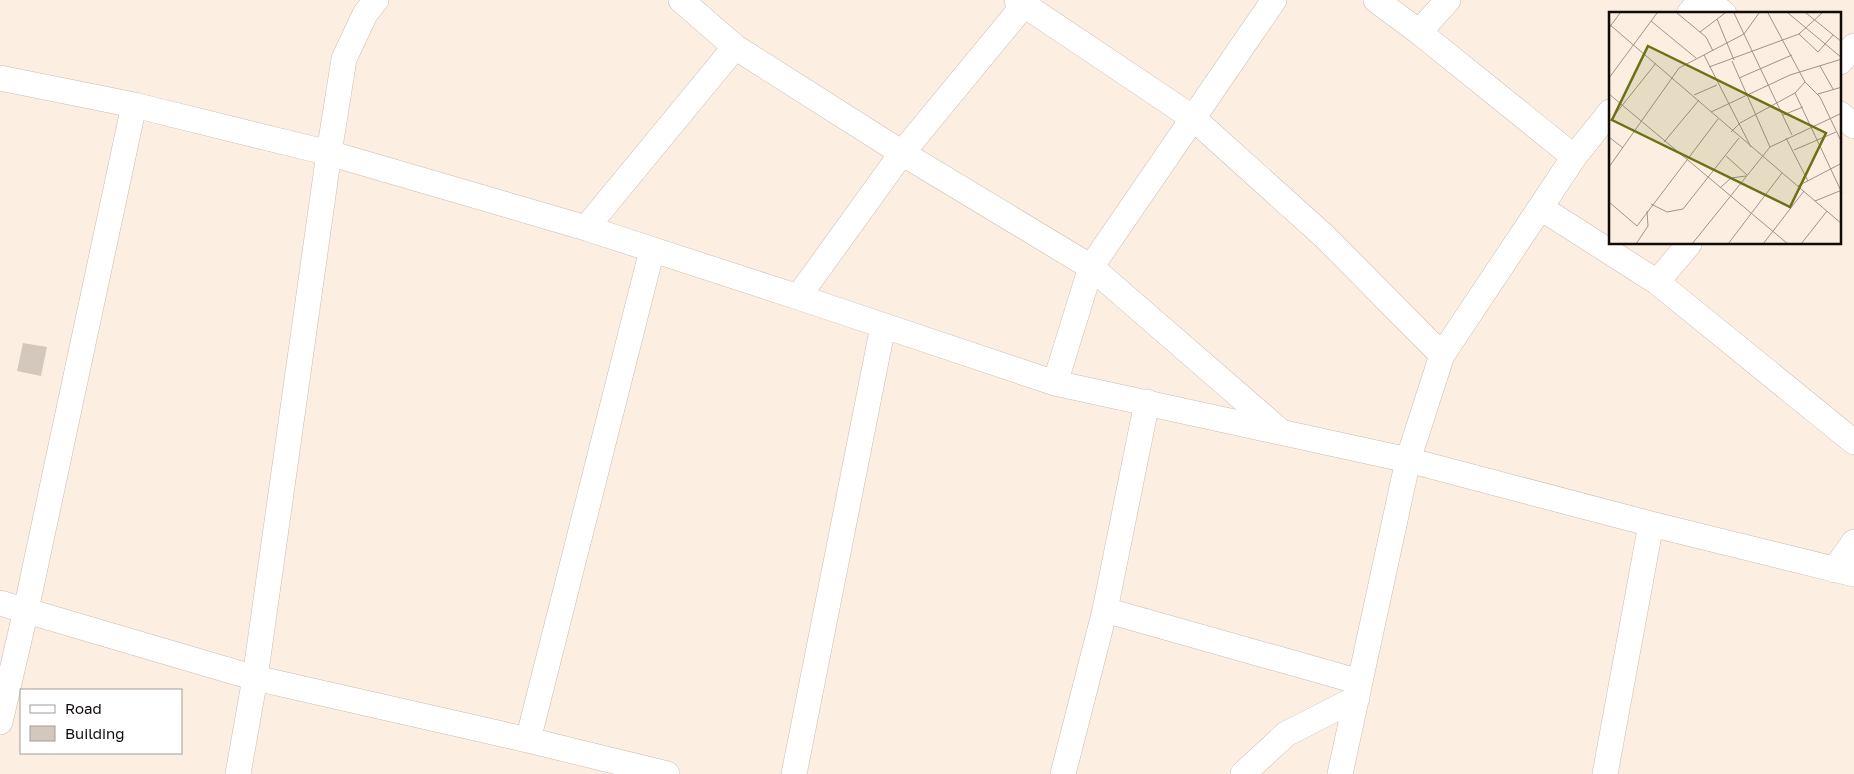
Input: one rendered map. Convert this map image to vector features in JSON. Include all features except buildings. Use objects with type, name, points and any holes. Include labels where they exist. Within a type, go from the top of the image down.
[{"type":"street","points":[[238,774],[255,678],[344,59],[365,14],[376,0]]},
{"type":"street","points":[[681,0],[735,47],[902,153],[1092,267],[1282,433]]},
{"type":"street","points":[[1055,383],[1092,267],[1274,0]]},
{"type":"street","points":[[1376,0],[1419,32],[1574,157]]},
{"type":"street","points":[[1419,32],[1448,0]]},
{"type":"street","points":[[1691,12],[1700,0]]},
{"type":"street","points":[[1708,0],[1722,12]]},
{"type":"street","points":[[798,297],[902,153],[1023,2],[1193,118],[1324,236],[1442,355]]},
{"type":"street","points":[[1842,60],[1854,46]]},
{"type":"street","points":[[586,228],[735,47]]},
{"type":"street","points":[[0,78],[134,105],[329,153],[586,228],[1055,383],[1408,460],[1651,524],[1844,572],[1854,542]]},
{"type":"street","points":[[0,722],[26,610],[134,105]]},
{"type":"street","points":[[1340,774],[1408,460],[1442,355],[1574,157],[1609,113]]},
{"type":"street","points":[[1842,116],[1854,126]]},
{"type":"street","points":[[1541,208],[1658,282],[1854,442]]},
{"type":"street","points":[[1658,282],[1688,245]]},
{"type":"street","points":[[528,740],[652,250]]},
{"type":"street","points":[[794,774],[884,326]]},
{"type":"street","points":[[1063,774],[1105,610],[1147,402]]},
{"type":"street","points":[[1606,774],[1651,524]]},
{"type":"street","points":[[0,603],[255,678],[528,740],[667,774]]},
{"type":"street","points":[[1105,610],[1358,690]]},
{"type":"street","points":[[1243,774],[1286,734],[1358,690]]}]
